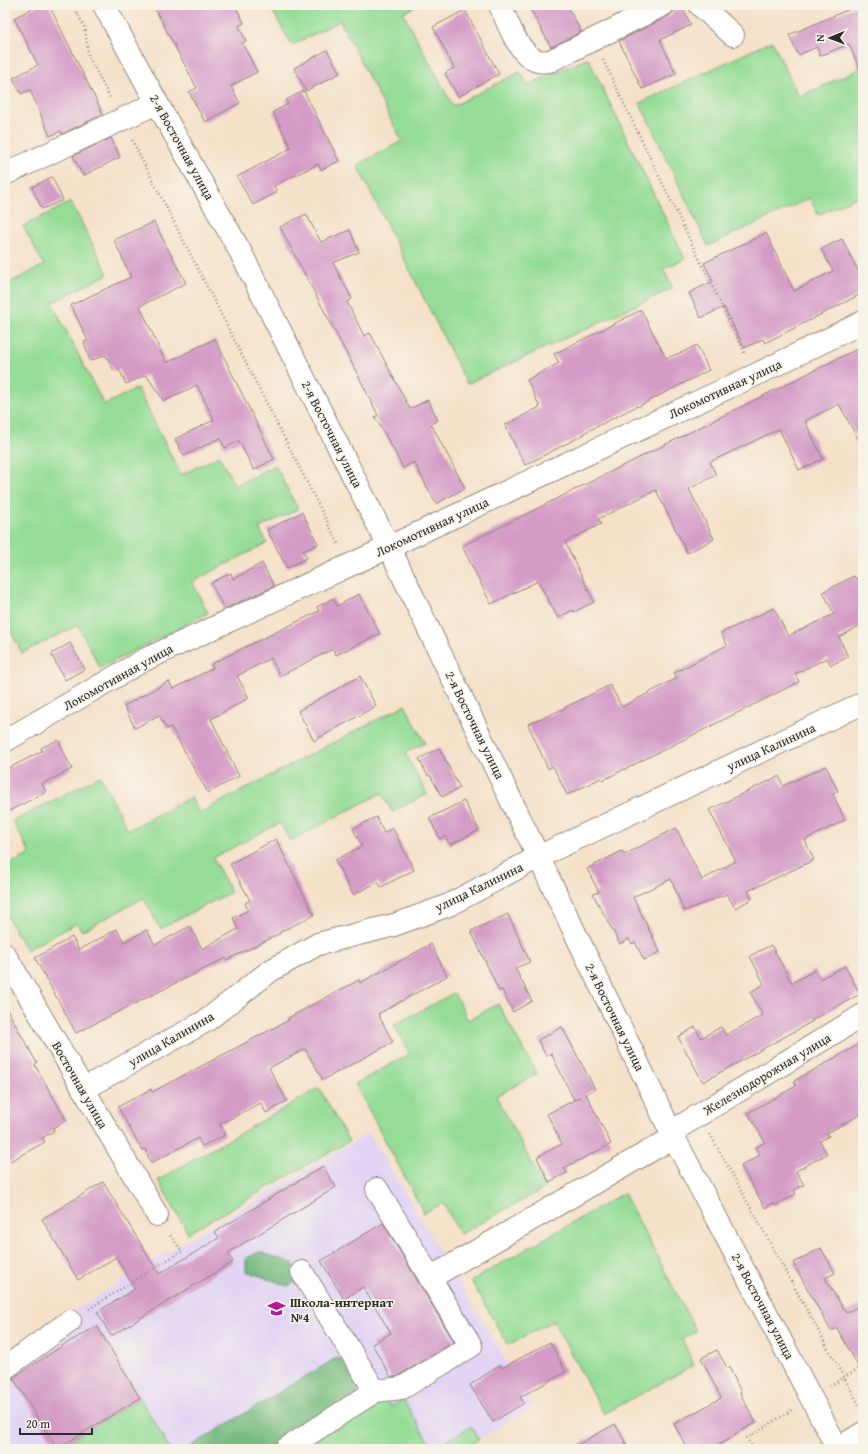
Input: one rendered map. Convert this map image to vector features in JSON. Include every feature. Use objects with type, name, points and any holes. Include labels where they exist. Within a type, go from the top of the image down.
[{"type":"street","name":"2-я Восточная улица","points":[[104,5],[241,253],[389,547],[672,1135],[838,1449]]},
{"type":"street","points":[[500,5],[518,42],[527,55],[538,61],[550,61],[663,5]]},
{"type":"street","points":[[700,5],[733,35]]},
{"type":"street","points":[[5,174],[157,103]]},
{"type":"street","name":"Локомотивная улица","points":[[5,741],[144,660],[755,375],[863,322]]},
{"type":"street","name":"улица Калинина","points":[[83,1089],[206,1021],[270,971],[318,944],[394,925],[449,904],[538,857],[863,703]]},
{"type":"street","name":"Восточная улица","points":[[5,955],[156,1215]]},
{"type":"street","name":"Железнодорожная улица","points":[[430,1278],[672,1135],[700,1114],[863,1015]]},
{"type":"street","points":[[286,1449],[375,1391],[402,1388],[471,1346],[377,1189]]},
{"type":"street","points":[[302,1272],[375,1391]]},
{"type":"street","points":[[5,1368],[70,1321]]},
{"type":"street","points":[[838,1449],[863,1433]]},
{"type":"path","points":[[73,5],[85,28],[88,55],[350,565]]},
{"type":"path","points":[[594,40],[755,375]]},
{"type":"path","points":[[700,1114],[863,1412]]},
{"type":"path","points":[[70,1321],[182,1251],[156,1215]]},
{"type":"path","points":[[747,1438],[753,1449]]},
{"type":"shaded area","name":"Школа-интернат №4","points":[[369,1133],[533,1406],[463,1449],[5,1449],[5,1355],[174,1248]]},
{"type":"green space","points":[[269,5],[418,5],[403,13],[453,106],[520,72],[528,85],[588,58],[685,259],[663,269],[673,288],[467,384],[357,165],[402,141],[340,21],[292,45]]},
{"type":"green space","points":[[772,41],[799,97],[863,67],[863,194],[818,215],[810,198],[708,246],[640,103]]},
{"type":"green space","points":[[71,202],[108,274],[52,303],[104,405],[137,388],[181,475],[219,456],[235,486],[275,465],[298,509],[259,528],[267,543],[192,582],[208,613],[100,668],[78,625],[22,653],[5,620],[5,285],[44,265],[23,226]]},
{"type":"green space","points":[[405,705],[425,743],[405,753],[427,794],[392,812],[382,793],[290,841],[280,823],[213,858],[231,892],[160,929],[144,898],[82,931],[77,923],[26,950],[5,913],[5,867],[30,854],[13,821],[100,776],[128,830],[191,797],[199,813]]},
{"type":"green space","points":[[454,993],[468,1020],[498,1004],[537,1074],[496,1096],[545,1188],[460,1234],[443,1203],[424,1213],[355,1084],[410,1054],[394,1025]]},
{"type":"green space","points":[[319,1088],[349,1141],[188,1233],[158,1180]]},
{"type":"green space","points":[[624,1193],[696,1331],[682,1339],[694,1365],[604,1414],[553,1321],[508,1345],[471,1281]]},
{"type":"green space","points":[[259,1252],[293,1263],[299,1280],[288,1286],[246,1271],[246,1258]]},
{"type":"green space","points":[[336,1358],[348,1361],[360,1384],[356,1396],[270,1449],[186,1449]]},
{"type":"green space","points":[[384,1396],[391,1407],[403,1399],[433,1449],[300,1449]]},
{"type":"green space","points":[[140,1398],[170,1449],[57,1449]]},
{"type":"green space","points":[[471,1426],[479,1439],[463,1449],[434,1449]]},
{"type":"building","points":[[39,5],[49,5],[103,114],[62,134],[61,131],[50,136],[30,90],[21,94],[13,78],[38,65],[14,18]]},
{"type":"building","points":[[153,5],[235,5],[244,23],[239,26],[246,41],[242,43],[257,72],[231,86],[240,103],[205,122],[189,92],[197,88]]},
{"type":"building","points":[[528,5],[567,5],[581,32],[551,47]]},
{"type":"building","points":[[859,5],[863,5],[863,77],[849,44],[820,56],[817,47],[798,55],[789,35]]},
{"type":"building","points":[[682,6],[691,25],[660,40],[676,74],[642,89],[619,41],[669,16]]},
{"type":"building","points":[[465,10],[499,74],[458,97],[445,73],[454,68],[433,27]]},
{"type":"building","points":[[327,50],[340,73],[306,91],[294,68]]},
{"type":"building","points":[[304,91],[339,161],[321,170],[318,164],[274,186],[277,192],[253,205],[237,177],[291,148],[273,112],[288,104],[286,100]]},
{"type":"building","points":[[111,138],[120,157],[83,176],[73,156]]},
{"type":"building","points":[[52,177],[63,200],[42,209],[32,187]]},
{"type":"building","points":[[306,214],[321,242],[350,230],[359,252],[333,263],[352,299],[347,302],[364,336],[370,333],[410,409],[428,400],[438,420],[431,424],[465,488],[436,504],[414,462],[403,468],[375,417],[378,415],[360,379],[280,227]]},
{"type":"building","points":[[154,222],[186,283],[140,306],[166,363],[215,339],[274,459],[254,470],[239,441],[225,448],[220,438],[184,456],[175,439],[214,420],[197,385],[164,401],[146,375],[126,384],[119,369],[114,371],[106,355],[90,361],[84,342],[88,341],[71,305],[131,277],[114,240]]},
{"type":"building","points":[[766,233],[794,291],[833,271],[821,249],[842,239],[863,280],[863,293],[765,343],[763,339],[744,348],[724,307],[701,318],[689,293],[713,281],[704,263]]},
{"type":"building","points":[[641,310],[666,358],[697,345],[709,370],[584,433],[585,434],[525,465],[505,425],[540,407],[527,380],[559,363],[554,354]]},
{"type":"building","points":[[857,349],[863,359],[863,448],[839,404],[805,421],[823,459],[799,470],[779,429],[710,462],[716,475],[689,489],[714,539],[687,553],[656,490],[598,519],[601,524],[565,542],[594,602],[574,612],[573,610],[558,618],[538,581],[491,604],[462,546]]},
{"type":"building","points":[[302,512],[318,544],[303,551],[307,558],[287,568],[267,530]]},
{"type":"building","points":[[262,563],[274,586],[224,609],[211,583],[231,573],[233,579]]},
{"type":"building","points":[[854,576],[856,579],[863,576],[863,624],[839,637],[848,657],[831,665],[827,658],[795,674],[799,682],[603,780],[601,778],[567,795],[553,766],[548,769],[528,724],[552,714],[610,685],[622,707],[677,678],[674,673],[727,645],[721,633],[774,608],[788,636],[834,614],[823,592]]},
{"type":"building","points":[[359,594],[380,634],[336,655],[333,649],[280,676],[271,658],[237,676],[249,698],[211,719],[239,776],[208,793],[171,727],[167,729],[159,715],[135,728],[124,706],[169,681],[173,689],[213,668],[211,664],[319,611],[317,607],[333,598],[337,606]]},
{"type":"building","points":[[70,643],[85,669],[65,680],[51,654]]},
{"type":"building","points":[[360,676],[376,706],[314,741],[298,711]]},
{"type":"building","points":[[58,740],[72,769],[42,784],[46,792],[5,813],[5,770],[42,751],[41,748]]},
{"type":"building","points":[[439,748],[460,788],[442,797],[419,759]]},
{"type":"building","points":[[826,766],[838,791],[833,794],[845,820],[805,840],[814,860],[748,891],[752,899],[735,908],[727,894],[684,911],[671,879],[633,897],[660,952],[644,960],[635,942],[632,944],[629,939],[620,944],[593,894],[599,892],[587,869],[622,851],[624,855],[676,828],[702,880],[736,861],[709,810],[779,776],[783,786]]},
{"type":"building","points":[[464,801],[479,830],[450,845],[445,836],[440,839],[429,818]]},
{"type":"building","points":[[376,817],[384,833],[393,828],[414,870],[381,887],[378,882],[353,895],[335,860],[362,846],[353,829]]},
{"type":"building","points":[[276,839],[314,915],[227,960],[226,958],[76,1033],[35,958],[72,937],[79,950],[117,929],[124,942],[147,930],[155,945],[190,926],[202,949],[238,929],[233,918],[248,910],[245,903],[250,900],[230,864]]},
{"type":"building","points":[[508,914],[530,962],[515,968],[532,1001],[513,1012],[502,990],[499,991],[471,931]]},
{"type":"building","points":[[431,944],[447,976],[378,1014],[393,1042],[323,1080],[305,1049],[269,1068],[287,1101],[266,1113],[261,1103],[220,1124],[225,1135],[202,1146],[198,1138],[151,1163],[145,1149],[142,1150],[118,1107],[151,1089],[152,1092],[289,1020],[288,1018],[359,980],[360,983]]},
{"type":"building","points":[[771,945],[792,983],[815,970],[820,979],[845,966],[860,994],[703,1082],[678,1037],[695,1027],[701,1038],[721,1027],[726,1035],[763,1015],[750,992],[764,984],[750,956]]},
{"type":"building","points":[[5,1006],[37,1063],[35,1065],[66,1120],[53,1128],[54,1131],[42,1138],[45,1142],[5,1164]]},
{"type":"building","points":[[562,1027],[595,1089],[586,1094],[611,1144],[564,1168],[567,1173],[549,1182],[537,1157],[562,1144],[547,1114],[580,1097],[574,1100],[551,1053],[546,1056],[538,1040]]},
{"type":"building","points":[[863,1042],[863,1113],[827,1133],[829,1136],[820,1141],[827,1154],[796,1171],[804,1185],[794,1190],[796,1194],[774,1206],[773,1203],[765,1208],[741,1166],[760,1155],[755,1148],[765,1142],[748,1113],[796,1086],[794,1081]]},
{"type":"building","points":[[323,1166],[336,1187],[228,1253],[233,1262],[111,1336],[97,1312],[135,1289],[116,1257],[78,1280],[42,1219],[103,1182],[159,1274],[219,1238],[215,1232]]},
{"type":"building","points":[[383,1223],[454,1342],[398,1376],[391,1377],[372,1344],[391,1333],[363,1287],[344,1299],[321,1261]]},
{"type":"building","points":[[821,1248],[835,1273],[825,1278],[846,1313],[863,1304],[863,1375],[837,1328],[831,1331],[793,1263]]},
{"type":"building","points":[[97,1326],[140,1398],[57,1449],[13,1378],[62,1346]]},
{"type":"building","points":[[550,1342],[566,1372],[520,1397],[524,1403],[493,1422],[470,1385],[500,1365],[502,1368]]},
{"type":"building","points":[[717,1350],[727,1368],[729,1367],[741,1392],[740,1393],[756,1423],[735,1434],[736,1435],[712,1449],[688,1449],[674,1424],[721,1398],[701,1358]]},
{"type":"building","points":[[615,1424],[629,1449],[570,1449]]},
{"type":"place","name":"Школа-интернат №4","points":[[277,1309]]}]
